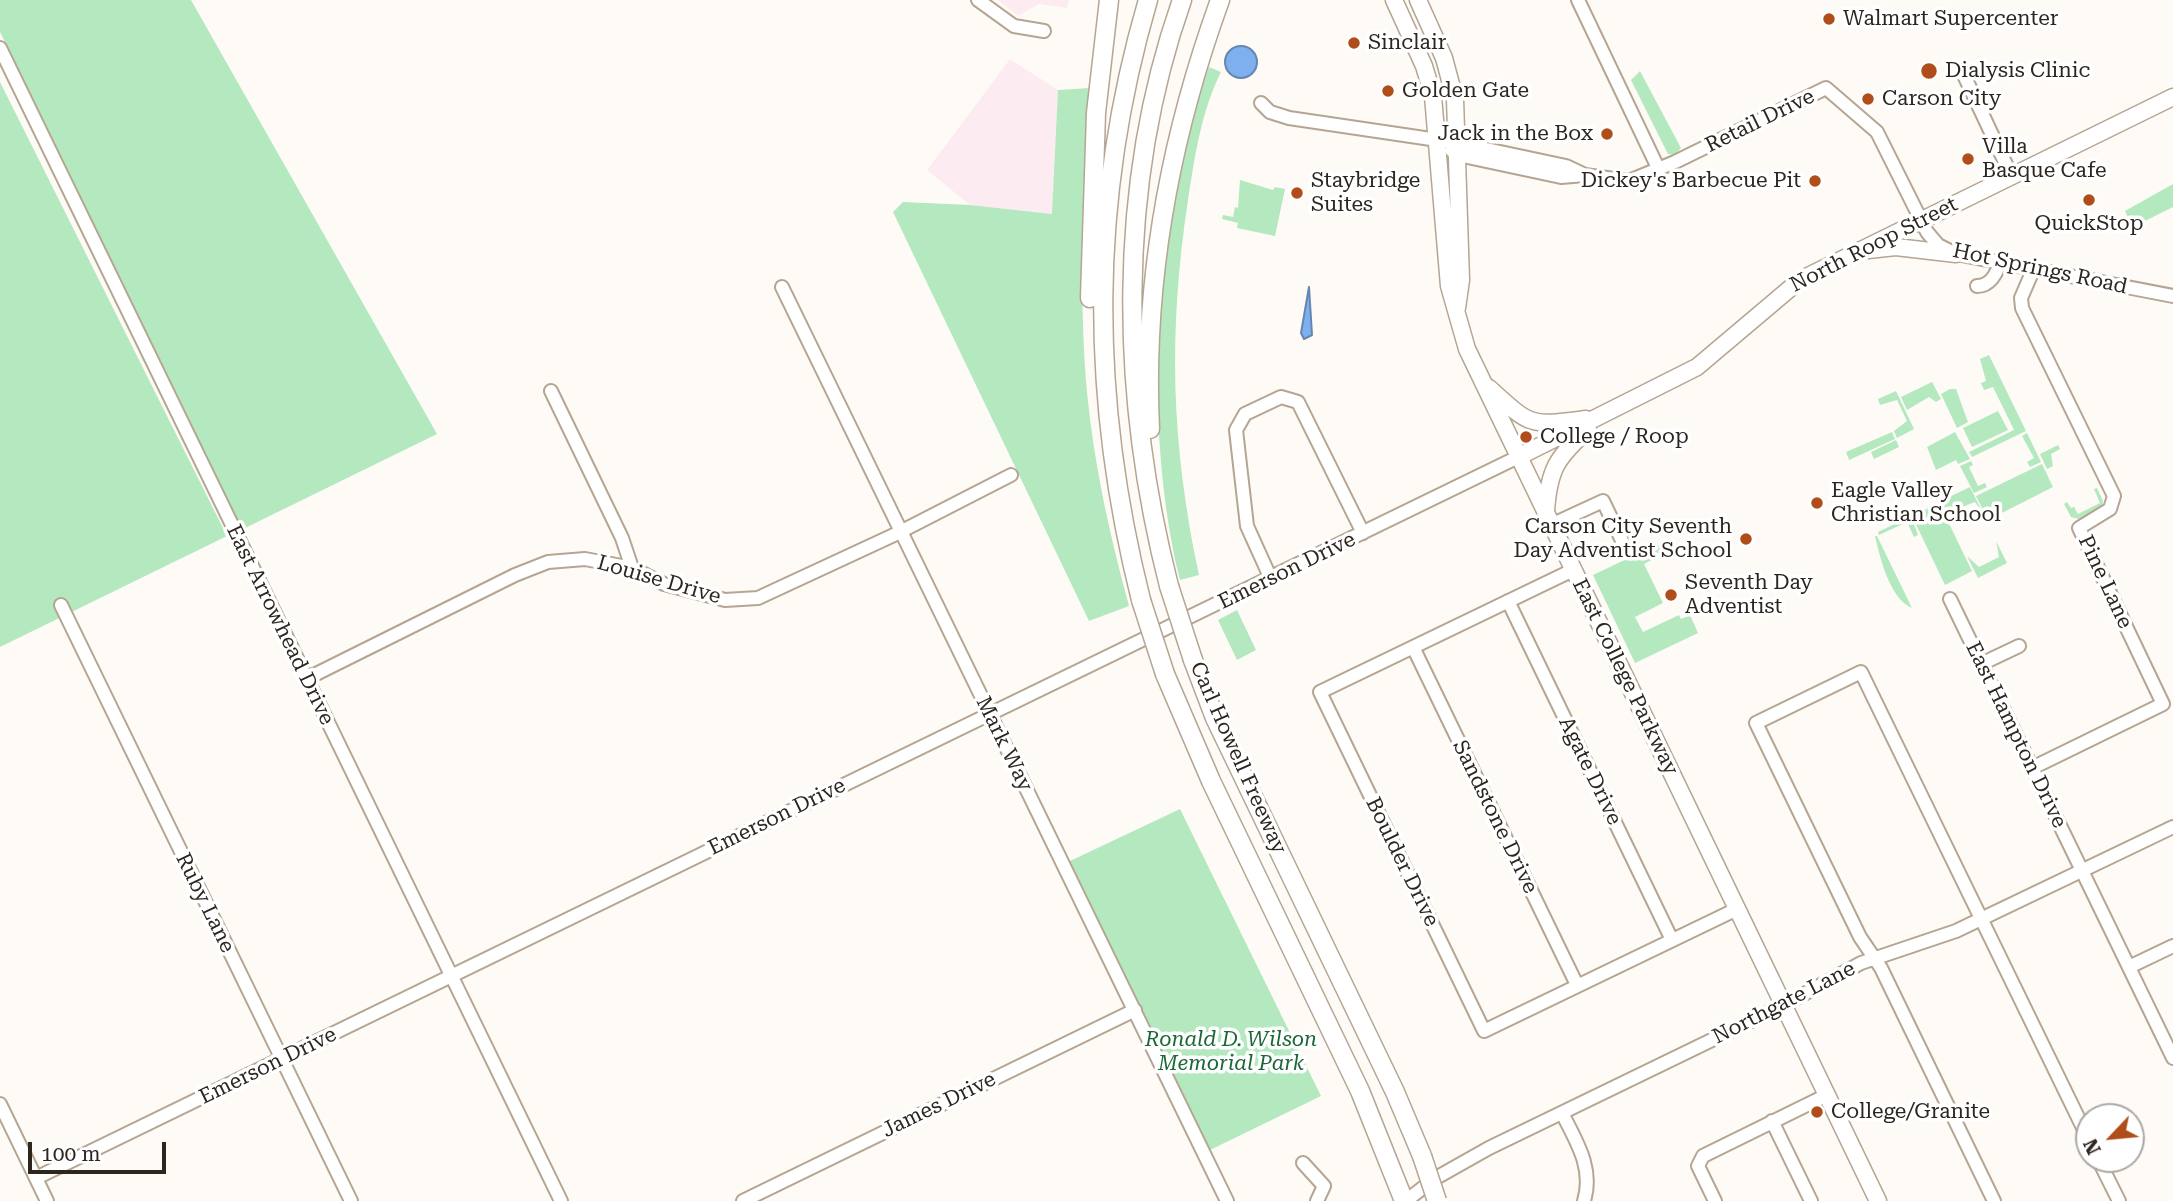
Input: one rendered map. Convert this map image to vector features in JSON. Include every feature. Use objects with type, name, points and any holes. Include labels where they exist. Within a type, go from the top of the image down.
[{"type":"highway","points":[[1109,0],[1095,126],[1090,289],[1096,386],[1118,498]]},
{"type":"highway","name":"Carl Howell Freeway","points":[[1148,0],[1127,79],[1112,160],[1104,235],[1103,373],[1118,498],[1141,600],[1165,674],[1199,757],[1360,1091],[1405,1201]]},
{"type":"highway","name":"Carl Howell Freeway","points":[[1182,0],[1171,32],[1144,154],[1132,301],[1139,427],[1161,555],[1193,660],[1215,718],[1390,1080],[1422,1156],[1437,1201]]},
{"type":"highway","points":[[1161,555],[1149,413],[1154,281],[1177,143],[1195,71],[1220,0]]},
{"type":"main road","name":"East College Parkway","points":[[1394,0],[1427,74],[1439,142],[1449,286],[1467,349],[1878,1201]]},
{"type":"main road","name":"East College Parkway","points":[[1418,0],[1452,82],[1458,149],[1461,280],[1457,308]]},
{"type":"main road","name":"North Roop Street","points":[[1518,457],[1696,367],[1800,280],[2173,97]]},
{"type":"main road","points":[[1858,251],[1896,247],[1956,254]]},
{"type":"main road","points":[[1482,382],[1531,422],[1542,424],[1599,417]]},
{"type":"main road","points":[[1549,520],[1552,469],[1562,454],[1599,417]]},
{"type":"street","points":[[978,0],[1014,26],[1044,31]]},
{"type":"street","points":[[1427,19],[1428,0]]},
{"type":"street","points":[[1580,2],[1659,170]]},
{"type":"street","name":"East Arrowhead Drive","points":[[0,48],[561,1201]]},
{"type":"street","points":[[1963,72],[2011,175]]},
{"type":"street","name":"Retail Drive","points":[[1439,142],[1458,149],[1566,166],[1585,175],[1629,181],[1659,170],[1826,88],[1877,132],[1921,219]]},
{"type":"street","points":[[1261,103],[1270,112],[1289,118],[1439,142]]},
{"type":"street","name":"Hot Springs Road","points":[[1921,219],[1938,245],[1956,254],[2173,296]]},
{"type":"street","points":[[1983,259],[1977,286],[1983,286],[1997,273],[2000,262]]},
{"type":"street","name":"Pine Lane","points":[[2032,768],[2163,704],[2079,528],[2110,509],[2114,496],[2022,308],[2021,298],[2034,268]]},
{"type":"street","name":"Mark Way","points":[[782,287],[1227,1201]]},
{"type":"street","points":[[551,391],[622,538],[632,568]]},
{"type":"street","points":[[1271,579],[1246,520],[1236,430],[1245,414],[1282,397],[1298,402],[1363,533]]},
{"type":"street","name":"Emerson Drive","points":[[36,1178],[1518,457]]},
{"type":"street","name":"Louise Drive","points":[[306,679],[515,575],[548,562],[570,558],[632,568],[664,584],[725,600],[758,598],[902,531],[1011,475]]},
{"type":"street","points":[[1549,520],[1603,501],[1626,549]]},
{"type":"street","points":[[1413,648],[1573,570]]},
{"type":"street","name":"East Hampton Drive","points":[[1950,599],[2173,1058]]},
{"type":"street","name":"Agate Drive","points":[[1508,601],[1672,940]]},
{"type":"street","name":"Ruby Lane","points":[[61,605],[351,1201]]},
{"type":"street","points":[[1980,664],[2019,646]]},
{"type":"street","name":"Boulder Drive","points":[[1413,648],[1320,692],[1484,1031],[1577,985]]},
{"type":"street","name":"Sandstone Drive","points":[[1413,648],[1577,985]]},
{"type":"street","points":[[1994,1201],[1874,959],[1860,937],[1756,723],[1861,672],[2075,1111]]},
{"type":"street","name":"Northgate Lane","points":[[1405,1201],[1470,1159],[1874,959],[1956,930],[2173,827]]},
{"type":"street","points":[[1577,985],[1737,909]]},
{"type":"street","points":[[2129,967],[2173,946]]},
{"type":"street","name":"James Drive","points":[[743,1201],[1135,1010]]},
{"type":"street","points":[[1715,1201],[1698,1166],[1703,1156],[1827,1095]]},
{"type":"street","points":[[0,1104],[47,1201]]},
{"type":"street","points":[[1562,1113],[1584,1157],[1587,1185],[1584,1201]]},
{"type":"street","points":[[1772,1121],[1811,1201]]},
{"type":"street","points":[[1303,1163],[1324,1186],[1317,1201]]},
{"type":"street","points":[[2105,1173],[2119,1201]]},
{"type":"shaded area","points":[[998,0],[1069,0],[1067,8],[1039,4],[1018,16]]},
{"type":"shaded area","points":[[1010,59],[1058,90],[1053,214],[970,205],[927,170]]},
{"type":"green space","points":[[0,0],[191,0],[437,434],[241,530],[0,32]]},
{"type":"green space","points":[[1209,67],[1221,72],[1208,103],[1196,151],[1177,296],[1175,342],[1178,434],[1199,575],[1180,580],[1168,521],[1161,457],[1159,321],[1165,253],[1175,187],[1190,124]]},
{"type":"green space","points":[[1640,71],[1681,148],[1675,155],[1668,154],[1631,80]]},
{"type":"green space","points":[[0,82],[227,536],[0,647]]},
{"type":"green space","points":[[1090,88],[1082,278],[1084,354],[1094,446],[1115,553],[1129,606],[1089,621],[893,212],[903,202],[970,205],[1052,214],[1058,90]]},
{"type":"green space","points":[[1240,180],[1273,190],[1275,187],[1285,189],[1275,236],[1237,228],[1238,223],[1222,219],[1223,215],[1233,217],[1235,207],[1238,208]]},
{"type":"green space","points":[[2173,184],[2173,207],[2133,227],[2125,211]]},
{"type":"green space","points":[[1989,355],[2026,431],[1972,457],[1969,452],[2014,430],[1993,387],[1984,390],[1981,383],[1986,381],[1980,359]]},
{"type":"green space","points":[[1932,382],[1941,399],[1936,402],[1929,397],[1907,410],[1901,397]]},
{"type":"green space","points":[[1956,389],[1968,422],[1957,428],[1941,394]]},
{"type":"green space","points":[[1896,391],[1914,429],[1897,438],[1894,431],[1907,421],[1897,400],[1880,405],[1878,399]]},
{"type":"green space","points":[[1998,411],[2008,430],[1972,447],[1963,428]]},
{"type":"green space","points":[[1892,432],[1895,439],[1849,460],[1846,452]]},
{"type":"green space","points":[[1955,432],[1970,459],[1958,464],[1956,460],[1936,470],[1927,447]]},
{"type":"green space","points":[[2027,433],[2041,462],[2030,467],[2027,462],[2034,458],[2022,436]]},
{"type":"green space","points":[[1896,440],[1899,447],[1874,459],[1871,452]]},
{"type":"green space","points":[[2058,445],[2060,449],[2051,454],[2053,466],[2047,469],[2040,454]]},
{"type":"green space","points":[[1971,461],[1973,465],[1969,467],[1978,486],[1985,483],[1987,487],[1974,493],[1960,466]]},
{"type":"green space","points":[[2042,464],[2053,487],[1988,520],[1976,496]]},
{"type":"green space","points":[[1970,487],[1983,513],[1975,502],[1951,511],[1952,515],[1948,517],[1941,501]]},
{"type":"green space","points":[[2097,488],[2103,501],[2102,507],[2079,519],[2071,517],[2064,504],[2067,502],[2071,508],[2074,507],[2078,514],[2100,503],[2094,489]]},
{"type":"green space","points":[[1939,503],[1972,571],[1945,585],[1912,516]]},
{"type":"green space","points":[[1911,516],[1918,535],[1914,537],[1907,522],[1879,535],[1878,532]]},
{"type":"green space","points":[[1875,536],[1912,608],[1904,603],[1892,587]]},
{"type":"green space","points":[[1996,541],[2007,563],[1978,578],[1967,556],[1979,567],[1999,557]]},
{"type":"green space","points":[[1658,544],[1663,554],[1644,564],[1663,603],[1635,617],[1643,632],[1679,615],[1681,619],[1690,615],[1698,633],[1635,663],[1593,575]]},
{"type":"green space","points":[[1237,610],[1256,650],[1237,660],[1218,620]]},
{"type":"green space","name":"Ronald D. Wilson Memorial Park","points":[[1180,809],[1321,1096],[1210,1150],[1070,861]]},
{"type":"water","points":[[1241,46],[1253,50],[1257,62],[1253,74],[1241,78],[1229,74],[1225,62],[1229,50]]},
{"type":"water","points":[[1309,287],[1312,335],[1304,339],[1301,333]]},
{"type":"place","name":"Walmart Supercenter","points":[[1829,19]]},
{"type":"place","name":"Sinclair","points":[[1354,43]]},
{"type":"place","name":"Dialysis Clinic","points":[[1929,71]]},
{"type":"place","name":"Golden Gate","points":[[1388,91]]},
{"type":"place","name":"Carson City","points":[[1868,99]]},
{"type":"place","name":"Jack in the Box","points":[[1607,134]]},
{"type":"place","name":"Villa Basque Cafe","points":[[1968,159]]},
{"type":"place","name":"Dickey's Barbecue Pit","points":[[1815,181]]},
{"type":"place","name":"Staybridge Suites","points":[[1297,193]]},
{"type":"place","name":"QuickStop","points":[[2089,200]]},
{"type":"place","name":"College / Roop","points":[[1526,437]]},
{"type":"place","name":"Eagle Valley Christian School","points":[[1817,503]]},
{"type":"place","name":"Carson City Seventh Day Adventist School","points":[[1746,539]]},
{"type":"place","name":"Seventh Day Adventist","points":[[1671,595]]},
{"type":"place","name":"College/Granite","points":[[1817,1112]]}]
